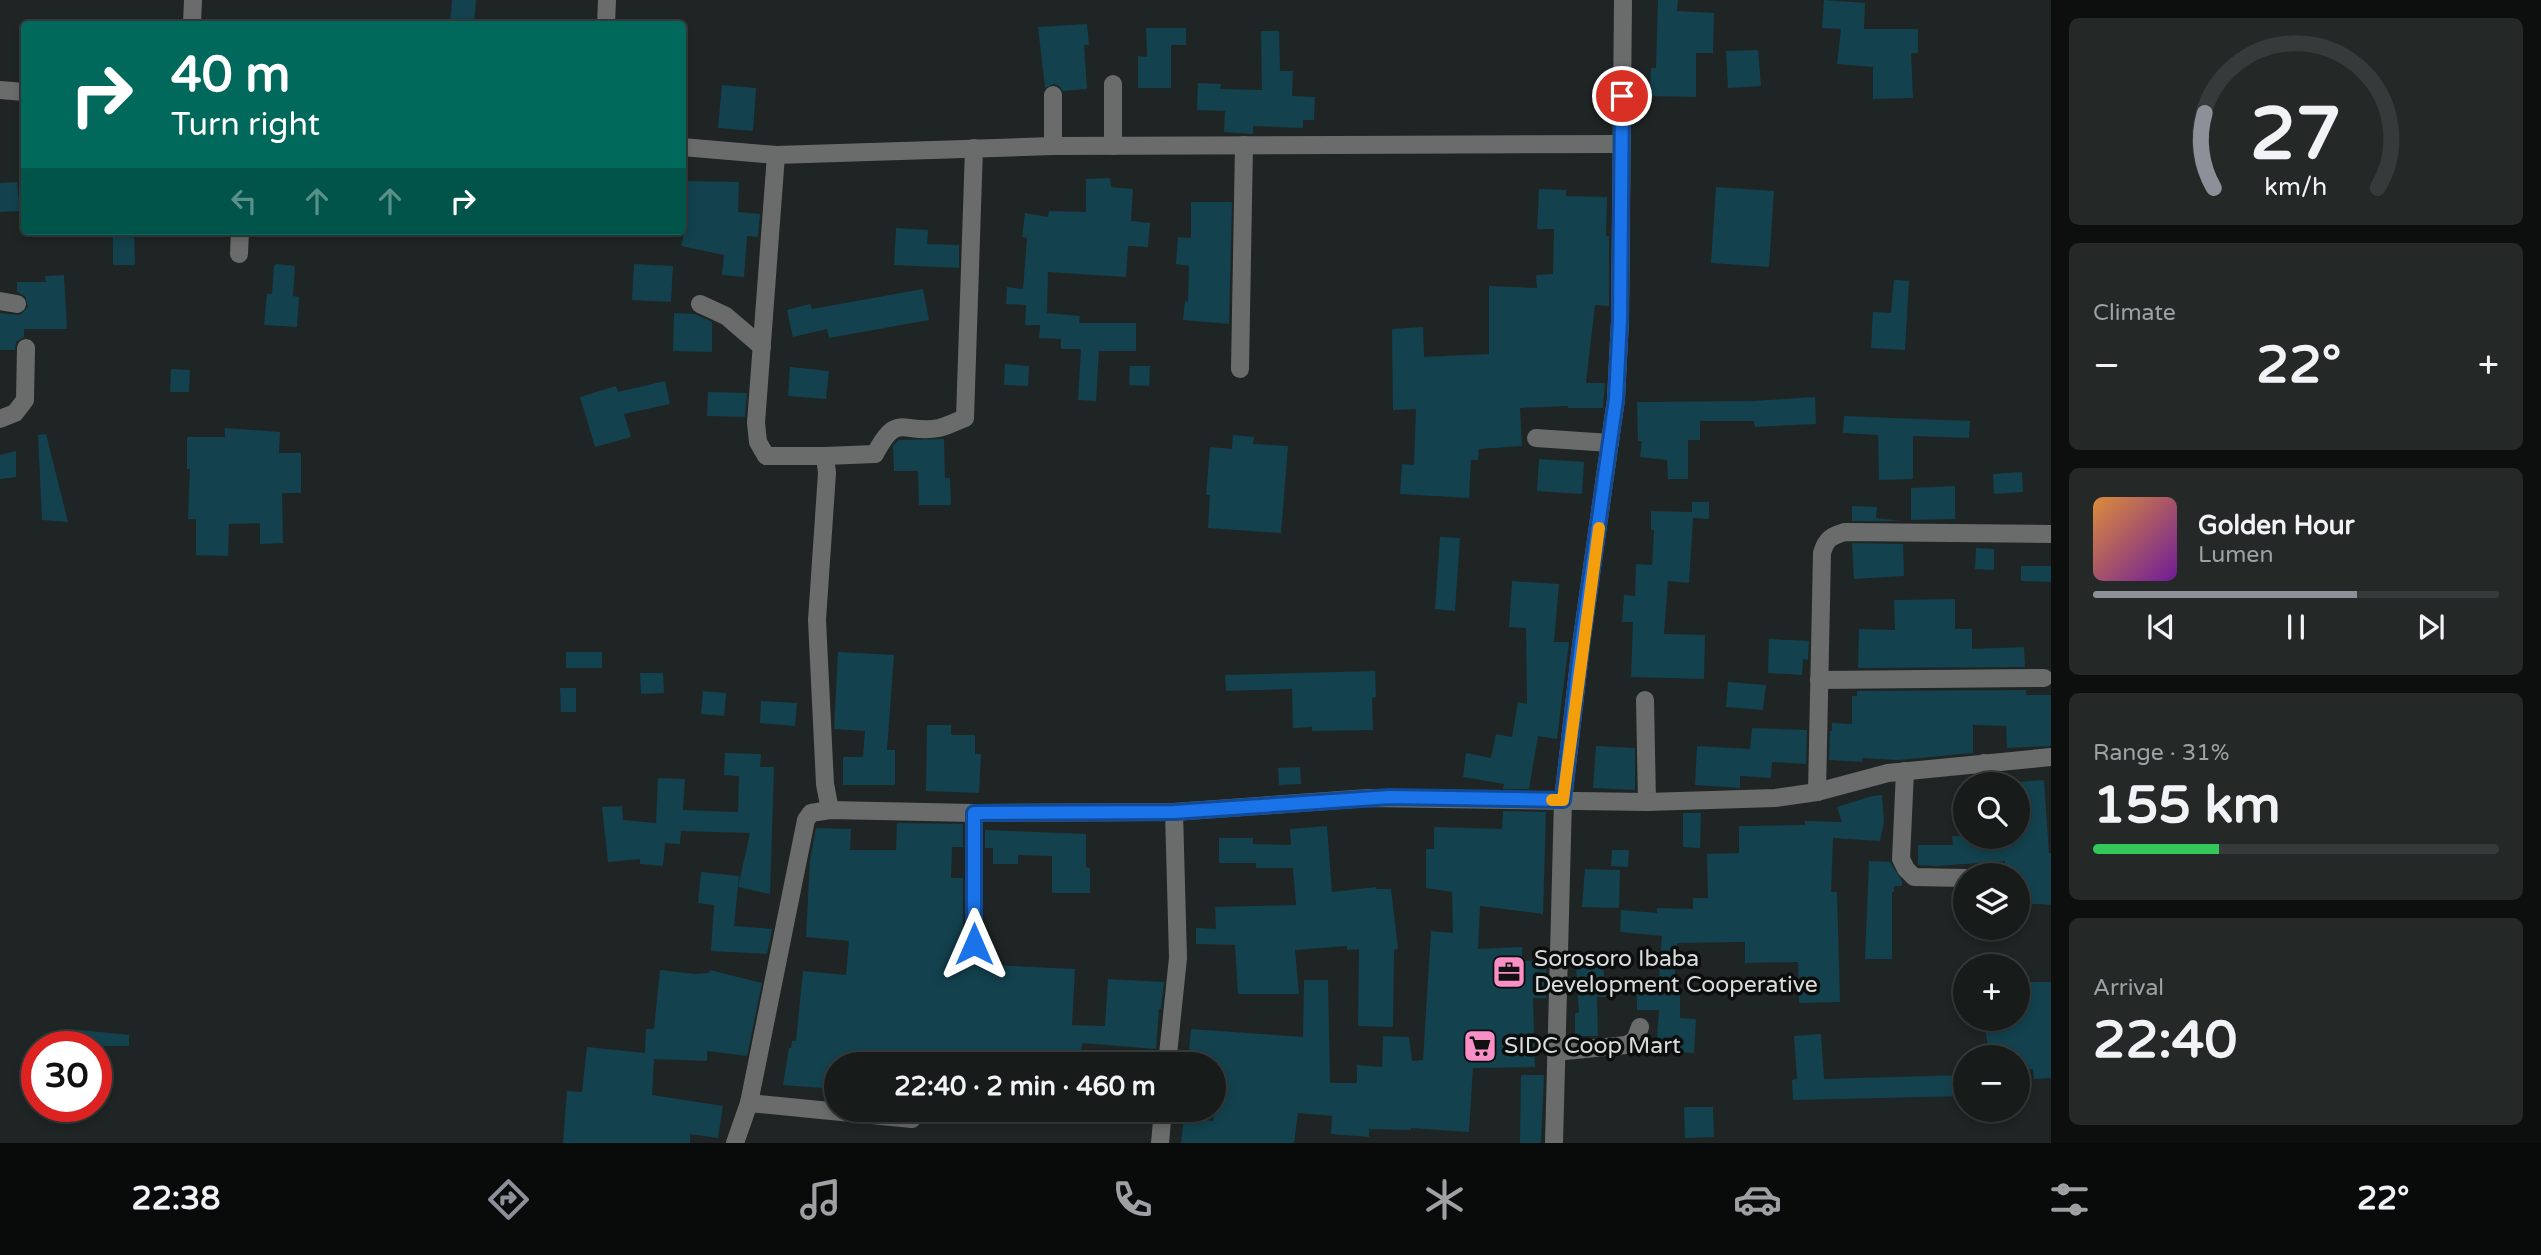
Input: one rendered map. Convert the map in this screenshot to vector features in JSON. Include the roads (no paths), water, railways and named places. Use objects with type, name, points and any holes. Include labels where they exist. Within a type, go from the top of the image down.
[{"type":"street","points":[[192,21],[193,0]]},
{"type":"street","points":[[606,21],[607,0]]},
{"type":"street","points":[[1554,1143],[1563,800],[1581,645],[1616,399],[1620,320],[1623,0]]},
{"type":"street","points":[[1113,84],[1113,146]]},
{"type":"street","points":[[0,90],[21,92]]},
{"type":"street","points":[[1053,94],[1053,146]]},
{"type":"street","points":[[686,147],[776,155],[1053,146],[1621,144]]},
{"type":"street","points":[[1240,369],[1244,145]]},
{"type":"street","points":[[776,155],[756,423],[758,442],[766,456],[825,456],[875,454],[885,436],[899,426],[938,428],[965,418],[974,148]]},
{"type":"street","points":[[239,254],[240,235]]},
{"type":"street","points":[[700,304],[726,316],[762,347]]},
{"type":"street","points":[[0,419],[15,413],[25,400],[26,348]]},
{"type":"street","points":[[1536,438],[1610,443]]},
{"type":"street","points":[[825,456],[827,473],[817,620],[825,784],[830,810]]},
{"type":"street","points":[[1817,792],[1822,553],[1830,537],[1845,532],[2051,534]]},
{"type":"street","points":[[1819,680],[2044,678]]},
{"type":"street","points":[[1645,700],[1647,802]]},
{"type":"street","points":[[735,1143],[749,1103],[806,820],[811,813],[830,810],[974,813],[1174,812],[1370,798],[1647,802],[1775,798],[1817,792],[1888,773],[2051,757]]},
{"type":"street","points":[[1984,763],[1984,772]]},
{"type":"street","points":[[1905,771],[1901,859],[1914,877],[1953,878]]},
{"type":"street","points":[[1168,1052],[1178,958],[1174,812]]},
{"type":"street","points":[[974,813],[974,944]]},
{"type":"street","points":[[1555,1052],[1626,1045],[1636,1040],[1640,1027]]},
{"type":"street","points":[[749,1103],[824,1110]]},
{"type":"street","points":[[1160,1143],[1162,1122]]},
{"type":"place","name":"Sorosoro Ibaba Development Cooperative","points":[[1509,972]]},
{"type":"place","name":"SIDC Coop Mart","points":[[1480,1046]]}]
